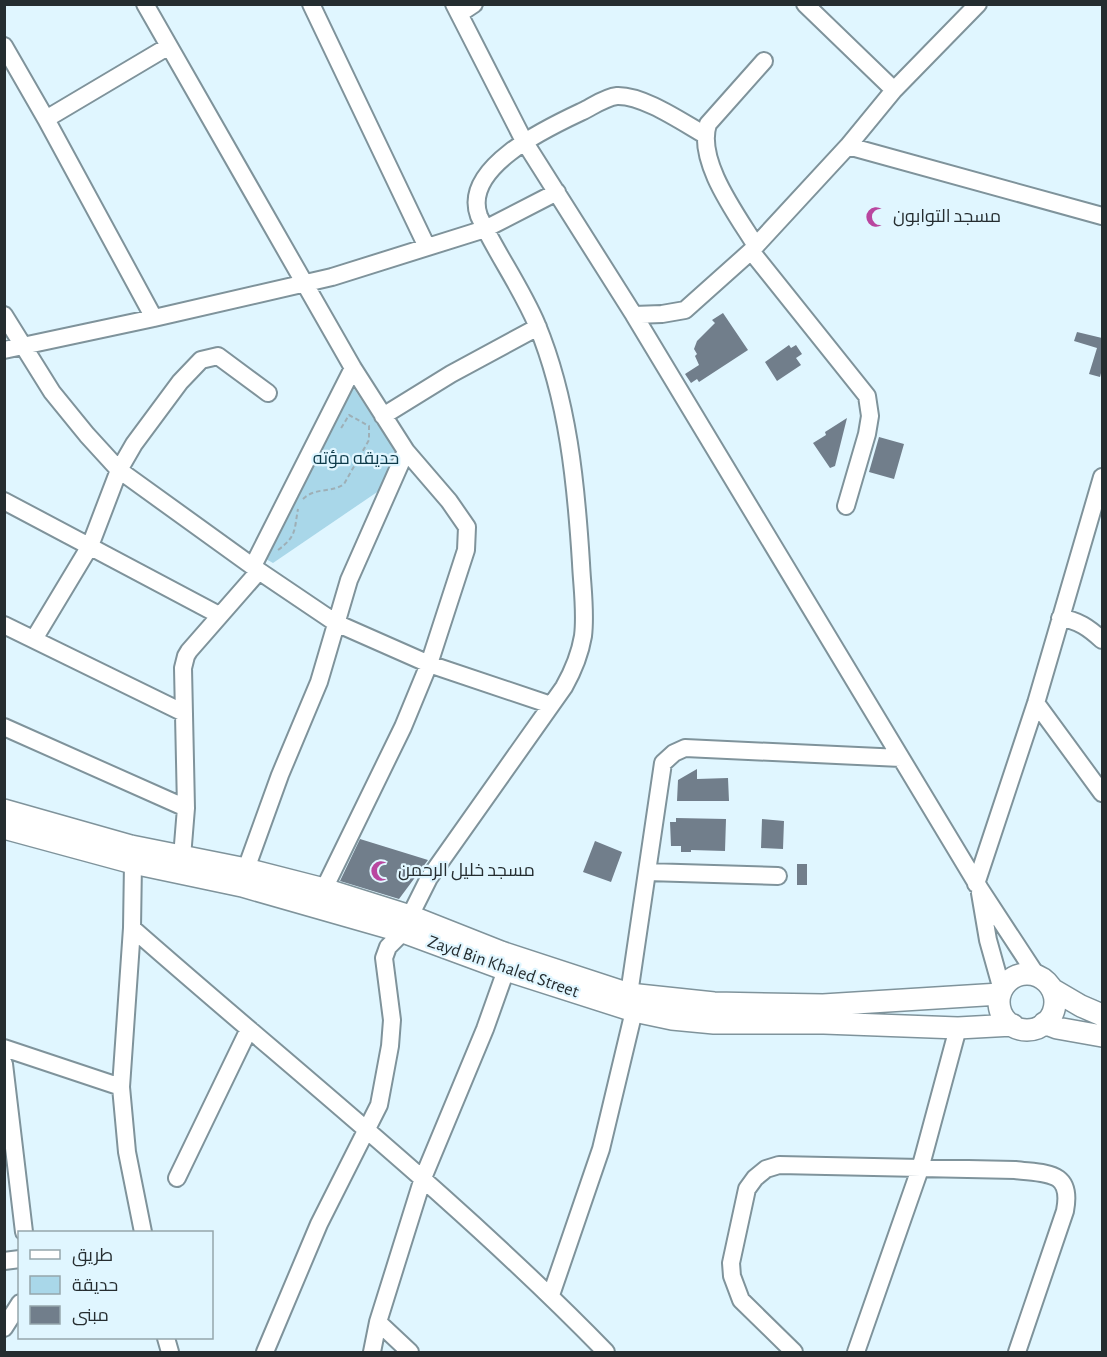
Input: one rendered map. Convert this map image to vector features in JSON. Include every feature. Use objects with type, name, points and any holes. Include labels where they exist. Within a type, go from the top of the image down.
[{"type":"main road","name":"Zayd Bin Khaled Street","points":[[4,810],[131,846],[246,869],[324,889],[506,970],[632,1003],[823,1005],[1001,992]]},
{"type":"main road","name":"Zayd Bin Khaled Street","points":[[4,828],[133,863],[406,924],[501,952],[672,1019],[714,1023],[824,1023],[958,1028],[1013,1025]]},
{"type":"main road","points":[[1044,982],[1054,1008],[1044,1023],[1036,1028],[1026,1029],[1013,1025],[1001,1012],[1001,992],[1006,984],[1017,976],[1030,974],[1044,982],[1081,1006],[1102,1015]]},
{"type":"main road","points":[[1044,1023],[1057,1028],[1102,1036]]},
{"type":"street","points":[[145,4],[353,368],[406,451],[462,517],[468,534],[461,568],[429,664],[403,727],[324,889]]},
{"type":"street","points":[[311,4],[428,248]]},
{"type":"street","points":[[474,4],[456,9],[524,141],[634,315],[978,886],[1044,982]]},
{"type":"street","points":[[804,4],[894,90]]},
{"type":"street","points":[[634,315],[685,310],[753,248],[848,146],[894,90],[978,4]]},
{"type":"street","points":[[4,46],[46,118],[154,318]]},
{"type":"street","points":[[46,118],[169,46]]},
{"type":"street","points":[[765,62],[708,124],[705,135],[716,178],[753,248],[867,396],[870,416],[867,434],[846,506]]},
{"type":"street","points":[[265,1353],[319,1224],[367,1130],[381,1096],[391,1040],[391,1008],[384,958],[388,947],[406,924],[429,878],[551,705],[573,670],[581,645],[584,623],[576,490],[558,390],[529,306],[485,229],[476,208],[478,190],[493,168],[524,141],[615,96],[632,97],[705,135]]},
{"type":"street","points":[[848,146],[1102,216]]},
{"type":"street","points":[[4,350],[332,277],[485,229],[557,192]]},
{"type":"street","points":[[4,315],[52,392],[119,470],[256,568],[336,624],[429,664],[551,705]]},
{"type":"street","points":[[383,416],[451,374],[538,327]]},
{"type":"street","points":[[34,639],[90,546],[119,470],[134,444],[180,382],[206,358],[218,356],[268,393]]},
{"type":"street","points":[[182,857],[186,808],[183,669],[186,656],[256,568],[353,368]]},
{"type":"street","points":[[246,869],[280,775],[319,682],[353,571],[406,451]]},
{"type":"street","points":[[1001,992],[978,886],[1036,703],[1102,478]]},
{"type":"street","points":[[4,501],[219,615]]},
{"type":"street","points":[[1060,618],[1073,620],[1087,627],[1102,640]]},
{"type":"street","points":[[4,625],[184,713]]},
{"type":"street","points":[[1036,703],[1102,793]]},
{"type":"street","points":[[5,729],[186,808]]},
{"type":"street","points":[[551,1296],[601,1149],[632,1003],[647,872],[663,763],[674,753],[685,748],[901,758]]},
{"type":"street","points":[[133,863],[132,928],[121,1087],[127,1152],[143,1231]]},
{"type":"street","points":[[647,872],[778,876]]},
{"type":"street","points":[[132,928],[423,1178],[551,1296],[606,1353]]},
{"type":"street","points":[[372,1353],[378,1322],[423,1178],[485,1029],[506,970]]},
{"type":"street","points":[[856,1353],[920,1168],[958,1028]]},
{"type":"street","points":[[177,1178],[249,1029]]},
{"type":"street","points":[[4,1048],[121,1087]]},
{"type":"street","points":[[4,1064],[24,1231]]},
{"type":"street","points":[[794,1353],[745,1306],[735,1288],[731,1263],[747,1189],[766,1169],[779,1165],[1015,1170],[1050,1174],[1058,1178],[1066,1187],[1065,1211],[1017,1353]]},
{"type":"street","points":[[4,1328],[18,1306]]},
{"type":"street","points":[[378,1322],[410,1353]]},
{"type":"path","points":[[273,555],[289,543],[293,536],[300,503],[307,495],[316,491],[339,488],[344,484],[369,440],[369,426],[349,415],[340,430]]},
{"type":"green space","name":"حديقه مؤته","points":[[351,384],[397,454],[386,486],[273,563],[264,558]]},
{"type":"building","points":[[723,313],[748,350],[699,382],[697,379],[691,383],[685,374],[699,365],[694,349],[697,341],[715,323],[712,320]]},
{"type":"building","points":[[1077,332],[1102,338],[1100,377],[1089,374],[1097,348],[1074,341]]},
{"type":"building","points":[[789,345],[791,348],[796,345],[802,354],[796,358],[801,365],[777,381],[765,362]]},
{"type":"building","points":[[847,418],[835,466],[830,468],[813,443]]},
{"type":"building","points":[[879,437],[904,444],[894,479],[869,472]]},
{"type":"building","points":[[697,769],[697,779],[728,778],[729,801],[677,801],[678,780]]},
{"type":"building","points":[[676,818],[726,819],[725,851],[681,852],[681,846],[671,846],[670,822],[676,822]]},
{"type":"building","points":[[762,819],[784,821],[783,849],[761,848]]},
{"type":"building","name":"مسجد خليل الرحمن","points":[[360,839],[428,860],[399,899],[340,881]]},
{"type":"building","points":[[595,841],[622,852],[611,882],[583,872]]},
{"type":"building","points":[[797,864],[807,864],[807,885],[797,885]]},
{"type":"place","name":"مسجد التوابون","points":[[876,217]]},
{"type":"place","name":"مسجد خليل الرحمن","points":[[381,871]]}]
